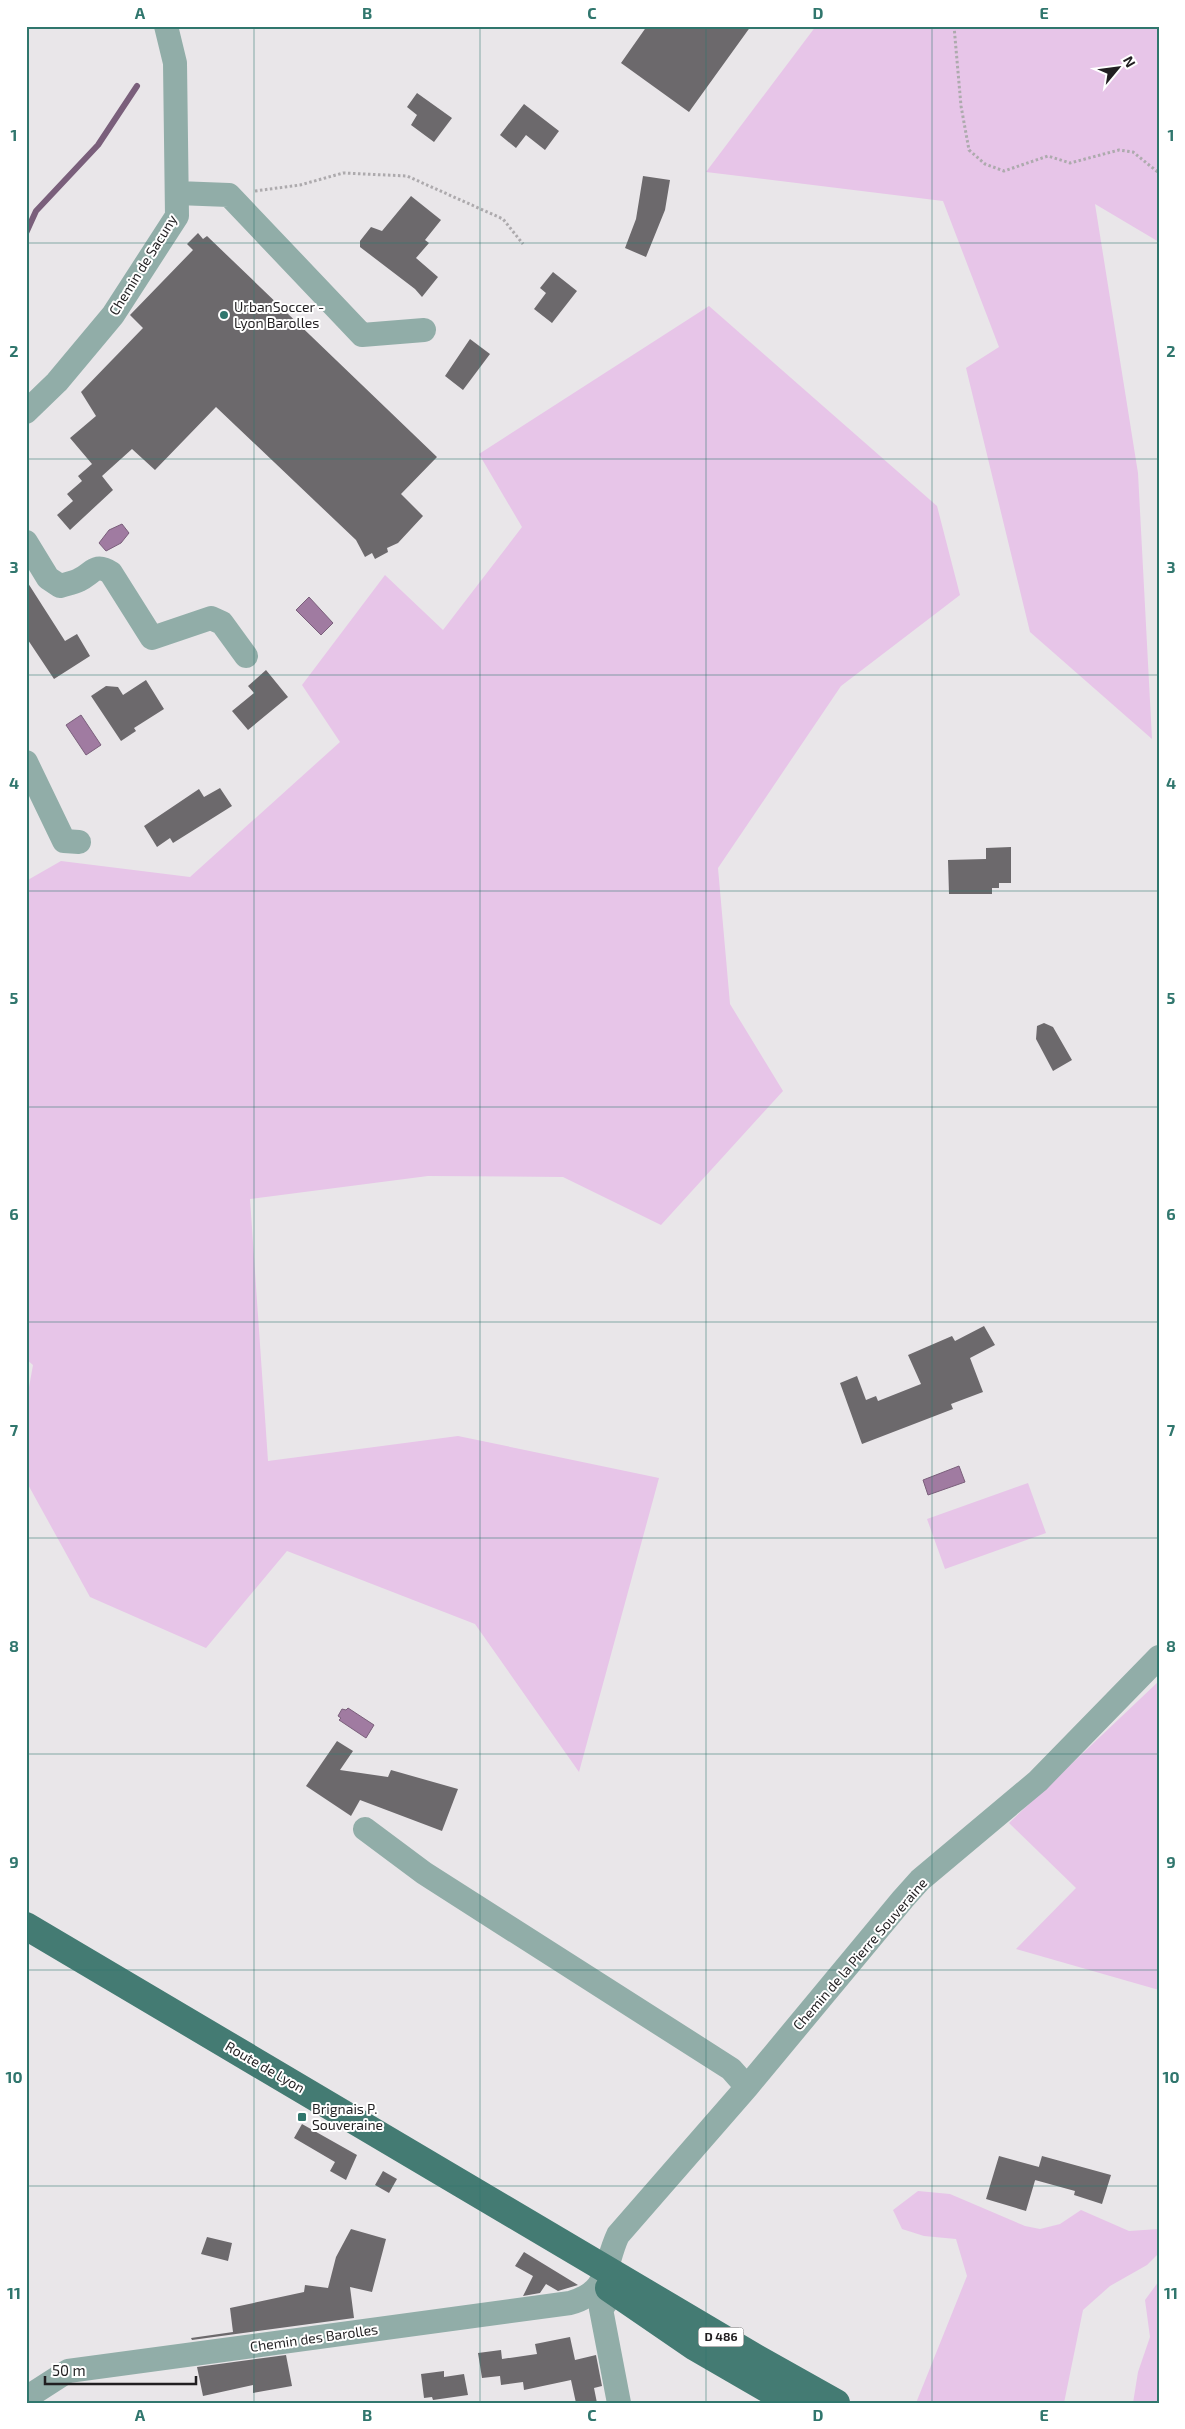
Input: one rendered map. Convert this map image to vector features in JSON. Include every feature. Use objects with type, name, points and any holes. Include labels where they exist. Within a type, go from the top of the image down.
[{"type":"main road","name":"Route de Lyon","points":[[26,1926],[608,2282]]},
{"type":"main road","name":"Route de Lyon","points":[[26,1939],[608,2282]]},
{"type":"main road","name":"D 486","points":[[608,2282],[695,2347],[792,2403]]},
{"type":"main road","name":"D 486","points":[[608,2282],[836,2403]]},
{"type":"street","name":"Chemin de Sacuny","points":[[26,412],[57,382],[113,315],[177,216],[175,63],[166,26]]},
{"type":"street","points":[[176,193],[230,195],[362,335],[424,330]]},
{"type":"street","points":[[26,542],[48,578],[60,586],[80,580],[98,568],[104,568],[111,573],[152,638],[211,618],[222,623],[246,656]]},
{"type":"street","points":[[26,762],[64,841],[79,842]]},
{"type":"street","name":"Chemin de la Pierre Souveraine","points":[[619,2403],[601,2309],[608,2282],[611,2250],[618,2235],[747,2087],[914,1886],[1038,1781],[1159,1657]]},
{"type":"street","points":[[365,1830],[424,1873],[731,2069],[747,2087]]},
{"type":"street","name":"Chemin des Barolles","points":[[26,2398],[68,2371],[570,2303],[587,2298],[608,2282]]},
{"type":"street","points":[[695,2347],[736,2384],[766,2403]]},
{"type":"path","points":[[954,26],[961,106],[969,150],[985,164],[1004,171],[1048,156],[1070,163],[1119,150],[1133,152],[1159,173]]},
{"type":"path","points":[[230,195],[300,185],[343,173],[407,176],[503,219],[522,244]]},
{"type":"shaded area","points":[[816,26],[1159,26],[1159,242],[1095,204],[1138,473],[1152,739],[1030,632],[966,368],[999,347],[943,201],[706,172]]},
{"type":"shaded area","points":[[709,306],[937,506],[960,595],[841,686],[718,868],[730,1004],[783,1091],[661,1225],[563,1177],[428,1176],[250,1199],[268,1461],[458,1436],[659,1478],[579,1772],[475,1624],[287,1551],[206,1648],[90,1597],[26,1481],[26,1404],[33,1365],[26,1359],[26,881],[61,861],[190,877],[340,742],[302,685],[385,575],[443,630],[522,527],[479,454]]},
{"type":"shaded area","points":[[122,524],[129,533],[121,543],[106,551],[99,543],[109,530]]},
{"type":"shaded area","points":[[309,597],[333,623],[321,635],[296,610]]},
{"type":"shaded area","points":[[81,715],[101,745],[86,755],[66,725]]},
{"type":"shaded area","points":[[959,1466],[965,1482],[928,1495],[923,1480]]},
{"type":"shaded area","points":[[1028,1483],[1046,1533],[945,1569],[927,1519]]},
{"type":"shaded area","points":[[1159,1681],[1159,1990],[1016,1949],[1076,1888],[1009,1823]]},
{"type":"shaded area","points":[[348,1708],[374,1725],[366,1738],[339,1720],[341,1718],[338,1716],[342,1709],[346,1710]]},
{"type":"shaded area","points":[[918,2191],[950,2194],[1025,2226],[1040,2229],[1060,2224],[1081,2210],[1129,2231],[1159,2229],[1159,2253],[1147,2265],[1110,2286],[1083,2310],[1064,2403],[916,2403],[967,2276],[956,2239],[924,2236],[902,2229],[893,2210]]},
{"type":"shaded area","points":[[1159,2281],[1159,2403],[1133,2403],[1138,2372],[1150,2337],[1145,2300]]},
{"type":"building","points":[[647,26],[751,26],[689,112],[621,63]]},
{"type":"building","points":[[417,93],[452,118],[434,142],[411,125],[417,115],[407,107]]},
{"type":"building","points":[[524,104],[559,131],[545,150],[526,135],[516,148],[500,135]]},
{"type":"building","points":[[643,176],[670,180],[665,210],[646,257],[625,248],[636,219]]},
{"type":"building","points":[[411,196],[441,220],[425,240],[429,243],[416,258],[438,277],[422,297],[415,289],[360,247],[360,241],[371,227],[382,231]]},
{"type":"building","points":[[198,233],[203,239],[207,236],[437,457],[401,494],[423,516],[398,543],[387,548],[388,552],[375,559],[372,553],[365,557],[356,540],[216,407],[155,470],[132,449],[102,476],[113,490],[70,530],[57,515],[73,501],[67,494],[82,481],[78,476],[92,464],[70,438],[96,416],[81,392],[143,328],[130,315],[193,250],[187,244]]},
{"type":"building","points":[[553,272],[577,291],[552,323],[534,309],[546,293],[540,288]]},
{"type":"building","points":[[470,339],[490,354],[463,390],[445,376]]},
{"type":"building","points":[[26,580],[65,641],[77,634],[90,656],[54,679],[26,637]]},
{"type":"building","points":[[266,670],[288,697],[248,730],[232,711],[254,693],[248,686]]},
{"type":"building","points":[[146,680],[164,709],[134,728],[136,731],[121,741],[91,696],[106,686],[118,687],[123,695]]},
{"type":"building","points":[[220,788],[232,806],[173,843],[170,838],[157,847],[144,826],[199,789],[204,797]]},
{"type":"building","points":[[1011,847],[1011,883],[999,883],[999,888],[992,888],[992,894],[949,894],[948,860],[986,859],[986,848]]},
{"type":"building","points":[[1044,1023],[1053,1027],[1072,1060],[1053,1071],[1036,1039],[1037,1026]]},
{"type":"building","points":[[984,1326],[995,1345],[970,1358],[983,1392],[951,1404],[953,1409],[862,1444],[840,1383],[857,1376],[866,1400],[876,1396],[878,1401],[921,1384],[908,1355],[952,1336],[955,1341]]},
{"type":"building","points":[[337,1741],[353,1751],[340,1770],[388,1777],[391,1770],[458,1789],[442,1831],[360,1800],[351,1816],[306,1786]]},
{"type":"building","points":[[302,2124],[357,2155],[346,2180],[330,2171],[335,2162],[294,2138]]},
{"type":"building","points":[[999,2156],[1039,2167],[1026,2211],[986,2199]]},
{"type":"building","points":[[1042,2156],[1111,2175],[1102,2204],[1074,2195],[1075,2191],[1035,2180]]},
{"type":"building","points":[[383,2171],[397,2179],[389,2193],[375,2185]]},
{"type":"building","points":[[351,2229],[386,2239],[372,2292],[350,2287],[354,2318],[192,2340],[191,2338],[233,2332],[230,2308],[304,2292],[305,2285],[328,2288],[336,2257]]},
{"type":"building","points":[[207,2237],[232,2243],[228,2261],[201,2254]]},
{"type":"building","points":[[524,2252],[578,2285],[558,2291],[546,2284],[540,2293],[523,2296],[533,2276],[515,2266]]},
{"type":"building","points":[[570,2337],[575,2360],[596,2355],[602,2386],[594,2388],[597,2403],[576,2403],[571,2380],[524,2390],[523,2382],[501,2385],[500,2376],[482,2378],[478,2353],[501,2350],[502,2359],[537,2354],[535,2344]]},
{"type":"building","points":[[286,2355],[292,2386],[253,2393],[253,2385],[203,2396],[197,2367]]},
{"type":"building","points":[[444,2371],[444,2377],[464,2374],[468,2395],[433,2400],[432,2397],[424,2398],[421,2374]]},
{"type":"waterway","points":[[26,233],[36,211],[98,145],[137,86]]},
{"type":"place","name":"UrbanSoccer - Lyon Barolles","points":[[224,315]]},
{"type":"place","name":"Brignais P. Souveraine","points":[[302,2117]]}]
